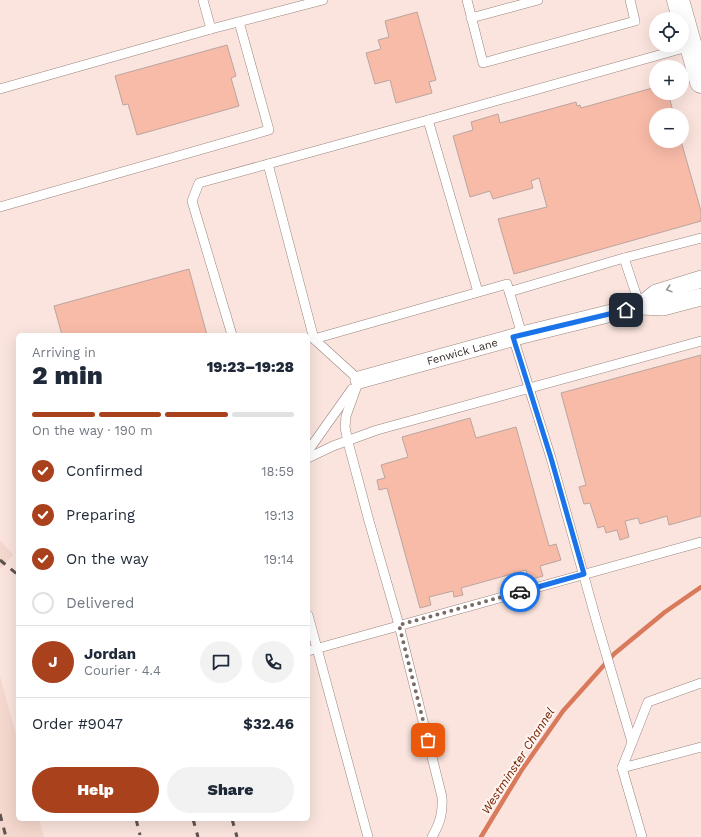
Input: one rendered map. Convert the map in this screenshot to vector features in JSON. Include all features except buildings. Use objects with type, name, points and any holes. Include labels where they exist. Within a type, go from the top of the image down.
[{"type":"street","points":[[678,0],[696,45],[701,82]]},
{"type":"street","name":"Fenwick Lane","points":[[359,380],[517,336],[640,306],[656,293],[701,279]]},
{"type":"street","points":[[640,306],[663,307],[701,297]]},
{"type":"lane","points":[[203,0],[211,29]]},
{"type":"lane","points":[[0,89],[301,3],[322,0]]},
{"type":"lane","points":[[467,0],[483,63],[635,21],[630,0]]},
{"type":"lane","points":[[471,18],[538,0]]},
{"type":"lane","points":[[0,207],[268,130],[238,22]]},
{"type":"lane","points":[[231,333],[192,201],[199,183],[696,45]]},
{"type":"lane","points":[[428,120],[478,292]]},
{"type":"lane","points":[[268,164],[314,340],[359,380]]},
{"type":"lane","points":[[509,292],[624,258],[701,238]]},
{"type":"lane","points":[[624,258],[640,306]]},
{"type":"lane","points":[[314,340],[507,284],[529,388],[551,458],[622,713],[632,742]]},
{"type":"lane","points":[[310,457],[333,446],[348,442],[377,430],[701,341]]},
{"type":"lane","points":[[359,380],[346,416],[345,427],[369,521],[399,625],[442,797],[443,810],[432,837]]},
{"type":"lane","points":[[310,448],[359,380]]},
{"type":"lane","points":[[313,650],[701,542]]},
{"type":"lane","points":[[310,628],[313,650],[368,837]]},
{"type":"lane","points":[[642,837],[622,768],[648,702],[701,683]]},
{"type":"lane","points":[[622,768],[701,747]]},
{"type":"shaded area","points":[[0,540],[13,555],[0,569]]},
{"type":"shaded area","points":[[0,676],[16,735],[16,821],[40,821],[44,837],[0,837]]},
{"type":"waterway","name":"Westminster Channel","points":[[481,837],[521,771],[563,711],[614,654],[665,612],[701,587]]},
{"type":"railway","points":[[0,560],[16,573]]},
{"type":"railway","points":[[0,814],[6,837]]},
{"type":"railway","points":[[136,821],[140,835]]},
{"type":"railway","points":[[194,821],[198,837]]},
{"type":"railway","points":[[233,821],[237,837]]},
{"type":"way so far","points":[[428,740],[399,625],[520,592]]},
{"type":"route","points":[[520,592],[584,574],[551,458],[513,337],[626,310]]}]
